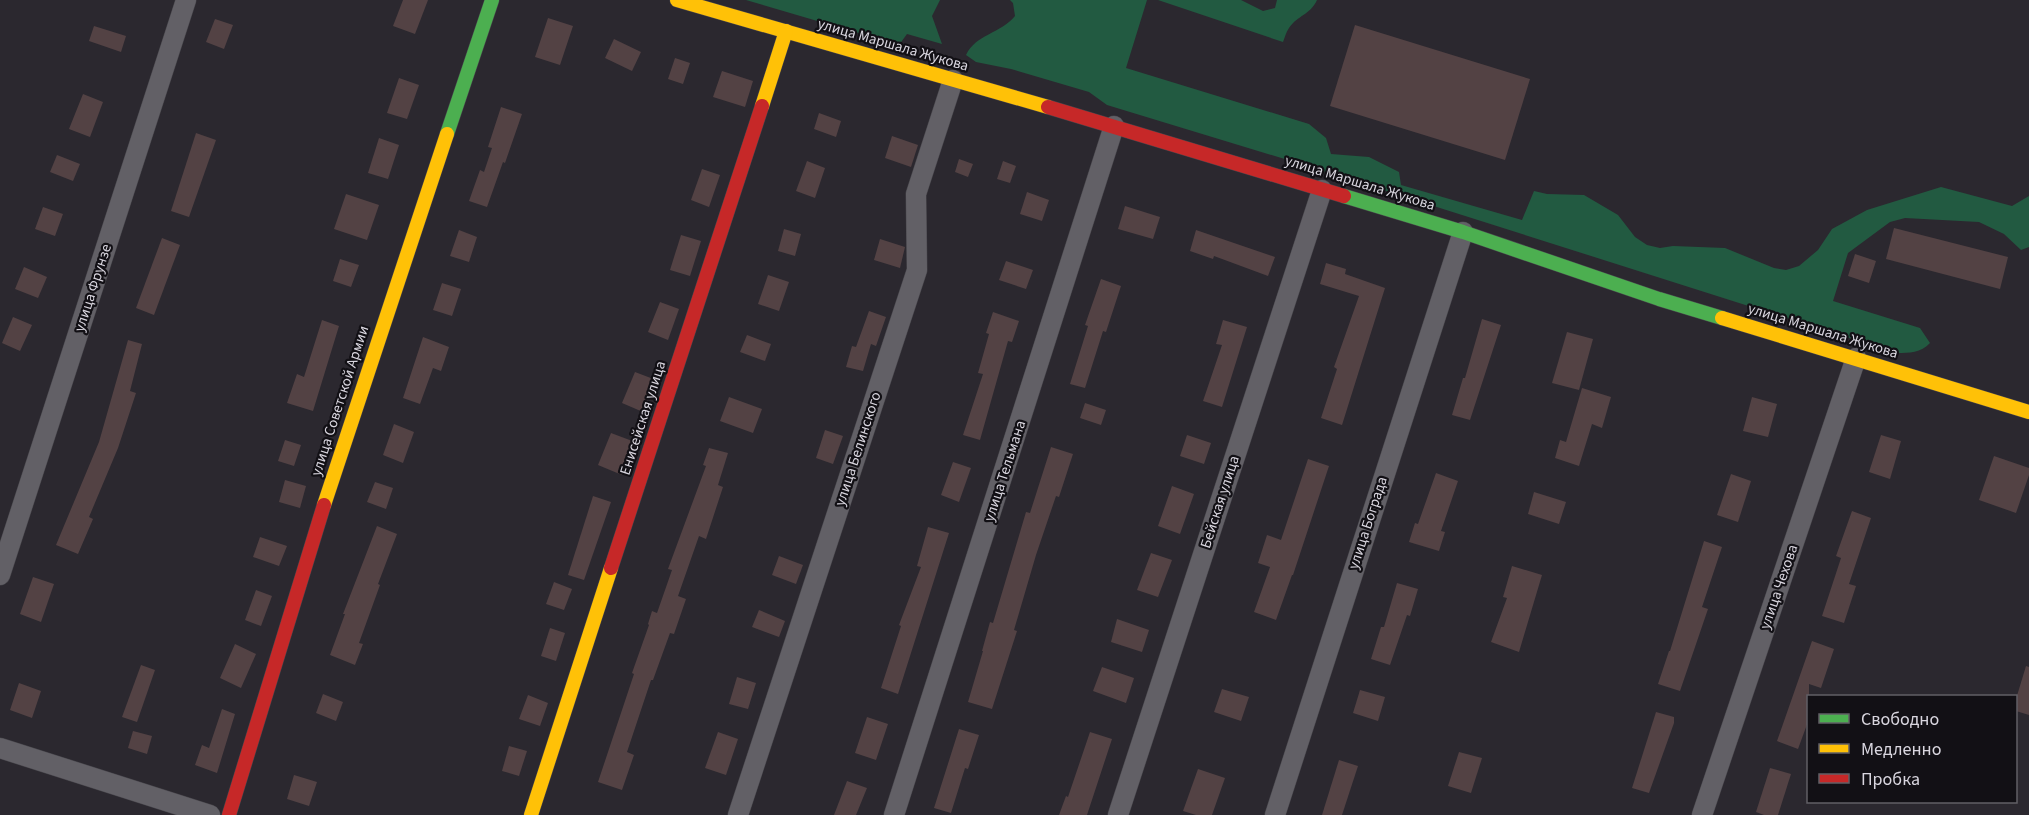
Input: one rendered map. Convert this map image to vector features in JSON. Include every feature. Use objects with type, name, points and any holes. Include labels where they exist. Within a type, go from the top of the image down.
[{"type":"street","name":"улица Фрунзе","points":[[0,575],[186,0]]},
{"type":"street","name":"улица Советской Армии","points":[[229,815],[334,472],[492,0]]},
{"type":"street","name":"улица Маршала Жукова","points":[[676,0],[1114,126],[1462,232],[1659,299],[2029,412]]},
{"type":"street","name":"Енисейская улица","points":[[531,815],[786,32]]},
{"type":"street","name":"улица Белинского","points":[[738,815],[917,270],[916,194],[953,80]]},
{"type":"street","name":"улица Тельмана","points":[[894,815],[1114,126]]},
{"type":"street","name":"Бейская улица","points":[[1118,815],[1322,190]]},
{"type":"street","name":"улица Бограда","points":[[1275,815],[1462,232]]},
{"type":"street","name":"улица Чехова","points":[[1702,815],[1856,358]]},
{"type":"street","points":[[0,748],[210,815]]},
{"type":"green space","points":[[746,0],[940,0],[932,16],[942,44],[907,34],[899,45]]},
{"type":"green space","points":[[1010,0],[1147,0],[1126,68],[1309,124],[1326,138],[1331,154],[1369,157],[1399,172],[1401,185],[1522,220],[1534,191],[1547,194],[1584,195],[1618,215],[1635,237],[1647,245],[1660,248],[1673,246],[1725,248],[1774,268],[1786,270],[1799,266],[1818,250],[1832,229],[1867,210],[1941,187],[2012,206],[2029,196],[2029,247],[2021,250],[2004,234],[1979,222],[1905,218],[1890,222],[1848,253],[1833,301],[1920,328],[1930,343],[1919,351],[1897,353],[1301,164],[1107,105],[1089,92],[1011,69],[976,62],[966,55],[970,48],[982,38],[1002,27],[1015,16],[1013,3]]},
{"type":"green space","points":[[1158,0],[1241,0],[1263,11],[1275,8],[1277,0],[1317,0],[1311,9],[1289,28],[1283,42]]},
{"type":"building","points":[[403,0],[428,0],[415,34],[393,26]]},
{"type":"building","points":[[548,18],[573,26],[560,65],[535,57]]},
{"type":"building","points":[[215,19],[233,25],[224,49],[206,42]]},
{"type":"building","points":[[1355,25],[1530,79],[1505,160],[1330,106]]},
{"type":"building","points":[[94,26],[126,36],[121,52],[89,41]]},
{"type":"building","points":[[614,39],[641,52],[632,71],[605,58]]},
{"type":"building","points":[[675,58],[690,63],[683,84],[668,79]]},
{"type":"building","points":[[722,71],[753,81],[745,107],[713,97]]},
{"type":"building","points":[[399,78],[419,85],[407,119],[387,113]]},
{"type":"building","points":[[83,94],[103,102],[90,137],[69,129]]},
{"type":"building","points":[[501,107],[522,114],[487,207],[469,201],[480,170],[484,172],[492,148],[488,147]]},
{"type":"building","points":[[819,113],[841,121],[836,137],[814,129]]},
{"type":"building","points":[[196,133],[216,140],[189,217],[171,211]]},
{"type":"building","points":[[892,136],[918,145],[911,167],[885,158]]},
{"type":"building","points":[[379,138],[399,145],[388,179],[368,173]]},
{"type":"building","points":[[57,155],[80,164],[73,181],[50,172]]},
{"type":"building","points":[[959,159],[973,164],[968,177],[955,172]]},
{"type":"building","points":[[807,161],[825,168],[815,198],[796,191]]},
{"type":"building","points":[[1003,161],[1016,166],[1010,183],[997,179]]},
{"type":"building","points":[[702,169],[720,175],[709,207],[691,200]]},
{"type":"building","points":[[1027,192],[1049,200],[1042,221],[1020,214]]},
{"type":"building","points":[[346,194],[379,205],[367,240],[334,229]]},
{"type":"building","points":[[1125,206],[1160,217],[1153,239],[1118,229]]},
{"type":"building","points":[[43,207],[63,214],[55,236],[35,229]]},
{"type":"building","points":[[1894,228],[2008,257],[2000,289],[1886,259]]},
{"type":"building","points":[[784,229],[801,234],[795,256],[778,251]]},
{"type":"building","points":[[459,230],[477,237],[469,262],[450,256]]},
{"type":"building","points":[[1196,230],[1275,257],[1268,276],[1214,256],[1213,259],[1190,251]]},
{"type":"building","points":[[681,235],[701,241],[690,276],[670,270]]},
{"type":"building","points":[[162,238],[180,245],[154,315],[136,308]]},
{"type":"building","points":[[880,239],[905,247],[900,268],[874,260]]},
{"type":"building","points":[[1855,254],[1876,261],[1869,283],[1848,276]]},
{"type":"building","points":[[340,259],[359,265],[351,287],[333,281]]},
{"type":"building","points":[[1006,261],[1033,270],[1026,289],[999,280]]},
{"type":"building","points":[[1326,263],[1346,269],[1345,274],[1385,288],[1342,425],[1321,418],[1337,369],[1334,367],[1359,296],[1320,284]]},
{"type":"building","points":[[24,267],[47,277],[38,298],[15,289]]},
{"type":"building","points":[[768,275],[789,282],[779,311],[758,304]]},
{"type":"building","points":[[1101,279],[1121,286],[1106,332],[1103,331],[1085,388],[1070,384],[1088,326],[1085,325]]},
{"type":"building","points":[[442,283],[461,289],[452,316],[433,310]]},
{"type":"building","points":[[660,302],[679,309],[668,340],[648,332]]},
{"type":"building","points":[[869,311],[886,317],[876,346],[871,344],[863,371],[846,367],[852,346],[856,347]]},
{"type":"building","points":[[993,312],[1019,321],[1012,342],[1008,341],[980,440],[963,435],[983,374],[978,373]]},
{"type":"building","points":[[13,317],[32,325],[20,351],[2,343]]},
{"type":"building","points":[[1482,319],[1501,325],[1470,420],[1452,415]]},
{"type":"building","points":[[322,320],[339,326],[313,411],[287,403],[297,374],[304,377]]},
{"type":"building","points":[[1223,320],[1247,327],[1222,407],[1203,401],[1222,345],[1216,344]]},
{"type":"building","points":[[1567,332],[1593,339],[1579,390],[1552,383]]},
{"type":"building","points":[[747,335],[771,344],[765,361],[740,352]]},
{"type":"building","points":[[423,337],[449,347],[441,371],[433,368],[420,404],[403,398]]},
{"type":"building","points":[[128,340],[142,344],[130,391],[136,393],[118,448],[89,517],[93,519],[78,554],[56,545],[99,442]]},
{"type":"building","points":[[635,372],[656,380],[643,412],[622,403]]},
{"type":"building","points":[[1582,388],[1611,397],[1602,428],[1592,424],[1579,466],[1555,458],[1560,440],[1566,442]]},
{"type":"building","points":[[729,397],[762,409],[753,433],[720,421]]},
{"type":"building","points":[[1752,397],[1777,404],[1768,437],[1743,431]]},
{"type":"building","points":[[1085,403],[1106,410],[1101,425],[1080,418]]},
{"type":"building","points":[[394,424],[414,432],[403,463],[383,455]]},
{"type":"building","points":[[825,430],[843,436],[833,464],[816,458]]},
{"type":"building","points":[[611,433],[635,442],[622,475],[598,465]]},
{"type":"building","points":[[1187,435],[1211,443],[1204,464],[1180,456]]},
{"type":"building","points":[[1881,435],[1901,441],[1890,479],[1869,472]]},
{"type":"building","points":[[285,440],[301,445],[294,466],[278,461]]},
{"type":"building","points":[[1051,447],[1073,454],[1036,555],[1014,630],[1017,631],[992,709],[968,702],[990,622],[993,623],[1026,512],[1030,513]]},
{"type":"building","points":[[709,448],[728,453],[718,485],[723,487],[706,539],[699,536],[678,596],[686,599],[674,634],[670,633],[653,680],[651,680],[627,752],[634,755],[622,790],[598,782],[634,674],[632,673],[652,611],[657,613],[672,570],[668,569],[706,466],[703,465]]},
{"type":"building","points":[[1994,456],[2029,468],[2029,475],[2016,513],[1979,500]]},
{"type":"building","points":[[1308,459],[1329,466],[1276,620],[1254,612],[1270,567],[1258,563],[1267,535],[1281,540]]},
{"type":"building","points":[[953,462],[971,468],[959,502],[941,495]]},
{"type":"building","points":[[1436,473],[1458,481],[1441,531],[1445,532],[1439,551],[1409,542],[1415,523],[1418,524]]},
{"type":"building","points":[[1731,474],[1751,481],[1738,522],[1717,515]]},
{"type":"building","points":[[285,480],[306,486],[300,508],[279,502]]},
{"type":"building","points":[[375,482],[393,488],[386,509],[367,502]]},
{"type":"building","points":[[1172,486],[1194,494],[1180,534],[1158,526]]},
{"type":"building","points":[[1534,492],[1566,502],[1559,524],[1528,514]]},
{"type":"building","points":[[593,496],[611,502],[584,580],[568,575]]},
{"type":"building","points":[[1852,511],[1871,518],[1849,584],[1856,586],[1844,623],[1822,616],[1841,558],[1836,556]]},
{"type":"building","points":[[377,526],[397,534],[359,643],[363,644],[355,665],[330,655],[345,614],[343,614]]},
{"type":"building","points":[[928,527],[949,533],[898,694],[881,688],[901,626],[899,625],[921,567],[917,566]]},
{"type":"building","points":[[260,537],[287,546],[279,566],[253,557]]},
{"type":"building","points":[[1704,541],[1722,547],[1702,607],[1708,609],[1680,691],[1658,684]]},
{"type":"building","points":[[1151,553],[1172,560],[1158,597],[1137,590]]},
{"type":"building","points":[[779,556],[803,565],[796,584],[772,575]]},
{"type":"building","points":[[1512,566],[1542,575],[1519,652],[1491,642],[1507,598],[1503,597]]},
{"type":"building","points":[[33,577],[54,584],[41,622],[20,614]]},
{"type":"building","points":[[554,582],[572,589],[564,610],[546,604]]},
{"type":"building","points":[[1397,583],[1418,589],[1410,616],[1407,615],[1390,665],[1371,659],[1381,627],[1384,627]]},
{"type":"building","points":[[256,590],[272,596],[261,626],[245,620]]},
{"type":"building","points":[[759,610],[785,621],[779,637],[752,627]]},
{"type":"building","points":[[1117,619],[1149,630],[1142,652],[1111,642]]},
{"type":"building","points":[[550,628],[565,633],[556,661],[541,656]]},
{"type":"building","points":[[1812,641],[1834,649],[1821,688],[1809,684],[1807,724],[1798,749],[1777,741]]},
{"type":"building","points":[[235,644],[256,654],[241,688],[220,678]]},
{"type":"building","points":[[141,665],[155,670],[137,722],[122,717]]},
{"type":"building","points":[[2026,666],[2029,667],[2029,715],[2017,711],[2017,696]]},
{"type":"building","points":[[1102,667],[1134,678],[1126,703],[1093,691]]},
{"type":"building","points":[[737,677],[756,683],[748,709],[729,704]]},
{"type":"building","points":[[19,683],[41,691],[32,718],[10,710]]},
{"type":"building","points":[[1222,689],[1249,697],[1241,721],[1214,712]]},
{"type":"building","points":[[1360,690],[1385,697],[1378,721],[1353,713]]},
{"type":"building","points":[[323,694],[343,702],[336,721],[316,713]]},
{"type":"building","points":[[528,695],[548,703],[540,726],[519,719]]},
{"type":"building","points":[[222,709],[235,714],[217,773],[195,765],[202,745],[209,748]]},
{"type":"building","points":[[1656,712],[1674,717],[1674,723],[1649,793],[1632,788]]},
{"type":"building","points":[[867,717],[888,724],[876,760],[855,753]]},
{"type":"building","points":[[959,729],[979,735],[968,769],[965,768],[951,813],[934,808]]},
{"type":"building","points":[[133,731],[152,736],[147,754],[128,748]]},
{"type":"building","points":[[718,732],[738,739],[726,775],[705,768]]},
{"type":"building","points":[[1090,732],[1112,739],[1087,815],[1059,815],[1066,796],[1068,797]]},
{"type":"building","points":[[509,746],[527,751],[519,776],[502,771]]},
{"type":"building","points":[[1459,752],[1482,758],[1471,793],[1448,786]]},
{"type":"building","points":[[1339,760],[1358,766],[1342,815],[1322,815]]},
{"type":"building","points":[[1770,768],[1791,774],[1778,815],[1764,815],[1756,812]]},
{"type":"building","points":[[1198,769],[1225,778],[1212,815],[1196,815],[1183,811]]},
{"type":"building","points":[[294,775],[317,782],[309,806],[287,799]]},
{"type":"building","points":[[847,781],[867,788],[856,815],[834,815]]},
{"type":"traffic: fast","points":[[447,134],[492,0]]},
{"type":"traffic: fast","points":[[1344,196],[1463,232],[1659,299],[1722,318]]},
{"type":"traffic: slow","points":[[677,0],[1048,107]]},
{"type":"traffic: slow","points":[[762,106],[786,31]]},
{"type":"traffic: slow","points":[[324,505],[447,134]]},
{"type":"traffic: slow","points":[[1722,318],[2029,412]]},
{"type":"traffic: slow","points":[[531,815],[611,568]]},
{"type":"traffic: jam","points":[[611,568],[762,106]]},
{"type":"traffic: jam","points":[[1048,107],[1344,196]]},
{"type":"traffic: jam","points":[[229,815],[324,505]]}]
